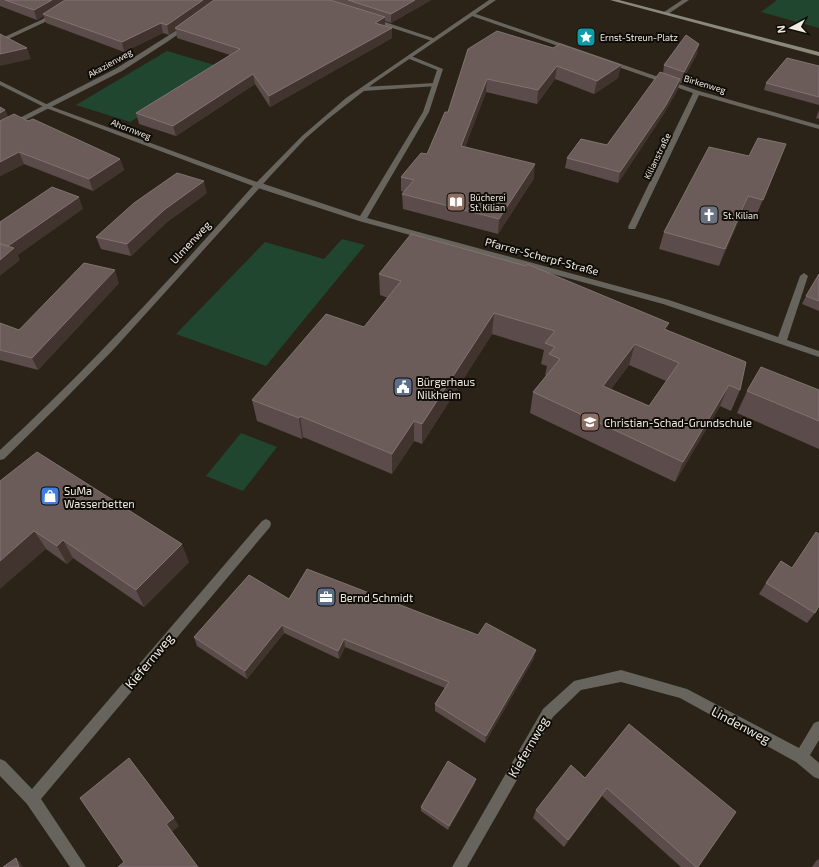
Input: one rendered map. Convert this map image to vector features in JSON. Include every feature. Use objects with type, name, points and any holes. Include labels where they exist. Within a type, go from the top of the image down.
[{"type":"main road","points":[[613,0],[819,54]]},
{"type":"street","points":[[0,41],[43,21],[77,0]]},
{"type":"street","name":"Ulmenweg","points":[[0,456],[49,412],[304,137],[363,89],[434,40],[474,15],[493,0]]},
{"type":"street","points":[[666,13],[686,0]]},
{"type":"street","name":"Birkenweg","points":[[474,15],[697,92],[819,127]]},
{"type":"street","points":[[368,19],[434,40]]},
{"type":"street","name":"Akazienweg","points":[[0,131],[118,70],[167,41],[192,23]]},
{"type":"street","points":[[362,219],[414,136],[426,112],[440,69],[409,57]]},
{"type":"street","name":"Ahornweg","points":[[0,83],[48,107],[258,185]]},
{"type":"street","points":[[363,89],[435,85]]},
{"type":"street","name":"Kilianstraße","points":[[632,227],[697,92]]},
{"type":"street","name":"Pfarrer-Scherpf-Straße","points":[[258,185],[362,219],[666,302],[782,340],[819,354]]},
{"type":"street","points":[[782,340],[804,276]]},
{"type":"street","name":"Kiefernweg","points":[[32,798],[266,524]]},
{"type":"street","name":"Kiefernweg","points":[[459,867],[548,713],[578,685],[621,676],[682,693]]},
{"type":"street","name":"Lindenweg","points":[[682,693],[801,756],[819,772]]},
{"type":"street","points":[[801,756],[819,728]]},
{"type":"street","points":[[0,766],[32,798],[79,867]]},
{"type":"green space","points":[[777,0],[819,0],[819,28],[761,12]]},
{"type":"green space","points":[[167,51],[218,66],[130,122],[76,105]]},
{"type":"green space","points":[[342,239],[365,245],[266,366],[176,334],[265,242],[324,259]]},
{"type":"green space","points":[[241,433],[277,447],[243,491],[206,476]]},
{"type":"building","points":[[5,0],[52,0],[34,10]]},
{"type":"building","points":[[65,0],[203,0],[167,25],[161,23],[122,42],[43,14]]},
{"type":"building","points":[[214,0],[330,0],[385,17],[375,23],[392,28],[269,96],[253,74],[173,126],[136,113],[240,49],[175,28]]},
{"type":"building","points":[[348,0],[415,0],[391,14]]},
{"type":"building","points":[[497,31],[553,48],[560,44],[621,65],[597,81],[557,66],[538,90],[487,79],[461,146],[535,164],[499,219],[402,194],[414,180],[401,177],[421,153],[427,154],[445,112],[448,112],[468,49]]},
{"type":"building","points":[[0,34],[27,48],[0,54]]},
{"type":"building","points":[[686,35],[699,44],[684,72],[664,65]]},
{"type":"building","points":[[787,58],[819,66],[819,97],[766,83]]},
{"type":"building","points":[[660,72],[680,79],[666,105],[620,172],[567,158],[581,139],[607,145]]},
{"type":"building","points":[[0,107],[5,110],[0,113]]},
{"type":"building","points":[[14,114],[28,121],[33,119],[120,159],[89,179],[19,152],[0,162],[0,121]]},
{"type":"building","name":"St. Kilian","points":[[758,138],[786,144],[763,200],[748,196],[725,249],[664,232],[709,147],[749,156]]},
{"type":"building","points":[[177,173],[204,181],[164,210],[127,244],[96,237],[134,203]]},
{"type":"building","points":[[52,187],[79,197],[8,246],[0,243],[0,222]]},
{"type":"building","points":[[411,234],[526,266],[527,264],[669,323],[664,329],[746,362],[740,390],[729,385],[683,462],[533,392],[560,359],[549,354],[555,347],[545,343],[555,331],[494,313],[422,424],[414,421],[392,454],[300,416],[299,418],[252,400],[326,314],[364,327],[401,281],[379,274]],"holes":[[[635,344],[679,363],[649,406],[603,386]]]},
{"type":"building","points":[[0,244],[14,248],[0,260]]},
{"type":"building","points":[[84,263],[115,270],[32,358],[0,350],[0,323],[19,330]]},
{"type":"building","points":[[819,274],[819,301],[806,296]]},
{"type":"building","points":[[761,367],[819,390],[819,421],[747,391]]},
{"type":"building","points":[[37,452],[182,544],[136,590],[63,540],[57,546],[34,531],[0,561],[0,481]]},
{"type":"building","points":[[816,532],[819,534],[819,606],[815,613],[766,583],[781,561],[792,568]]},
{"type":"building","points":[[307,569],[478,635],[486,623],[536,650],[486,736],[435,704],[449,682],[344,639],[338,651],[282,625],[245,671],[194,637],[249,575],[289,599]]},
{"type":"building","points":[[629,724],[736,812],[698,867],[696,867],[607,788],[568,840],[536,810],[571,765],[585,778]]},
{"type":"building","points":[[129,758],[174,818],[166,824],[198,867],[118,867],[124,862],[80,798]]},
{"type":"building","points":[[448,761],[476,779],[449,826],[421,807]]},
{"type":"building","points":[[16,858],[19,867],[3,867]]},
{"type":"place","name":"Ernst-Streun-Platz","points":[[586,37]]},
{"type":"place","name":"Bücherei St. Kilian","points":[[456,202]]},
{"type":"place","name":"St. Kilian","points":[[709,215]]},
{"type":"place","name":"Bürgerhaus Nilkheim","points":[[403,387]]},
{"type":"place","name":"Christian-Schad-Grundschule","points":[[590,422]]},
{"type":"place","name":"SuMa Wasserbetten","points":[[50,496]]},
{"type":"place","name":"Bernd Schmidt","points":[[326,597]]}]
